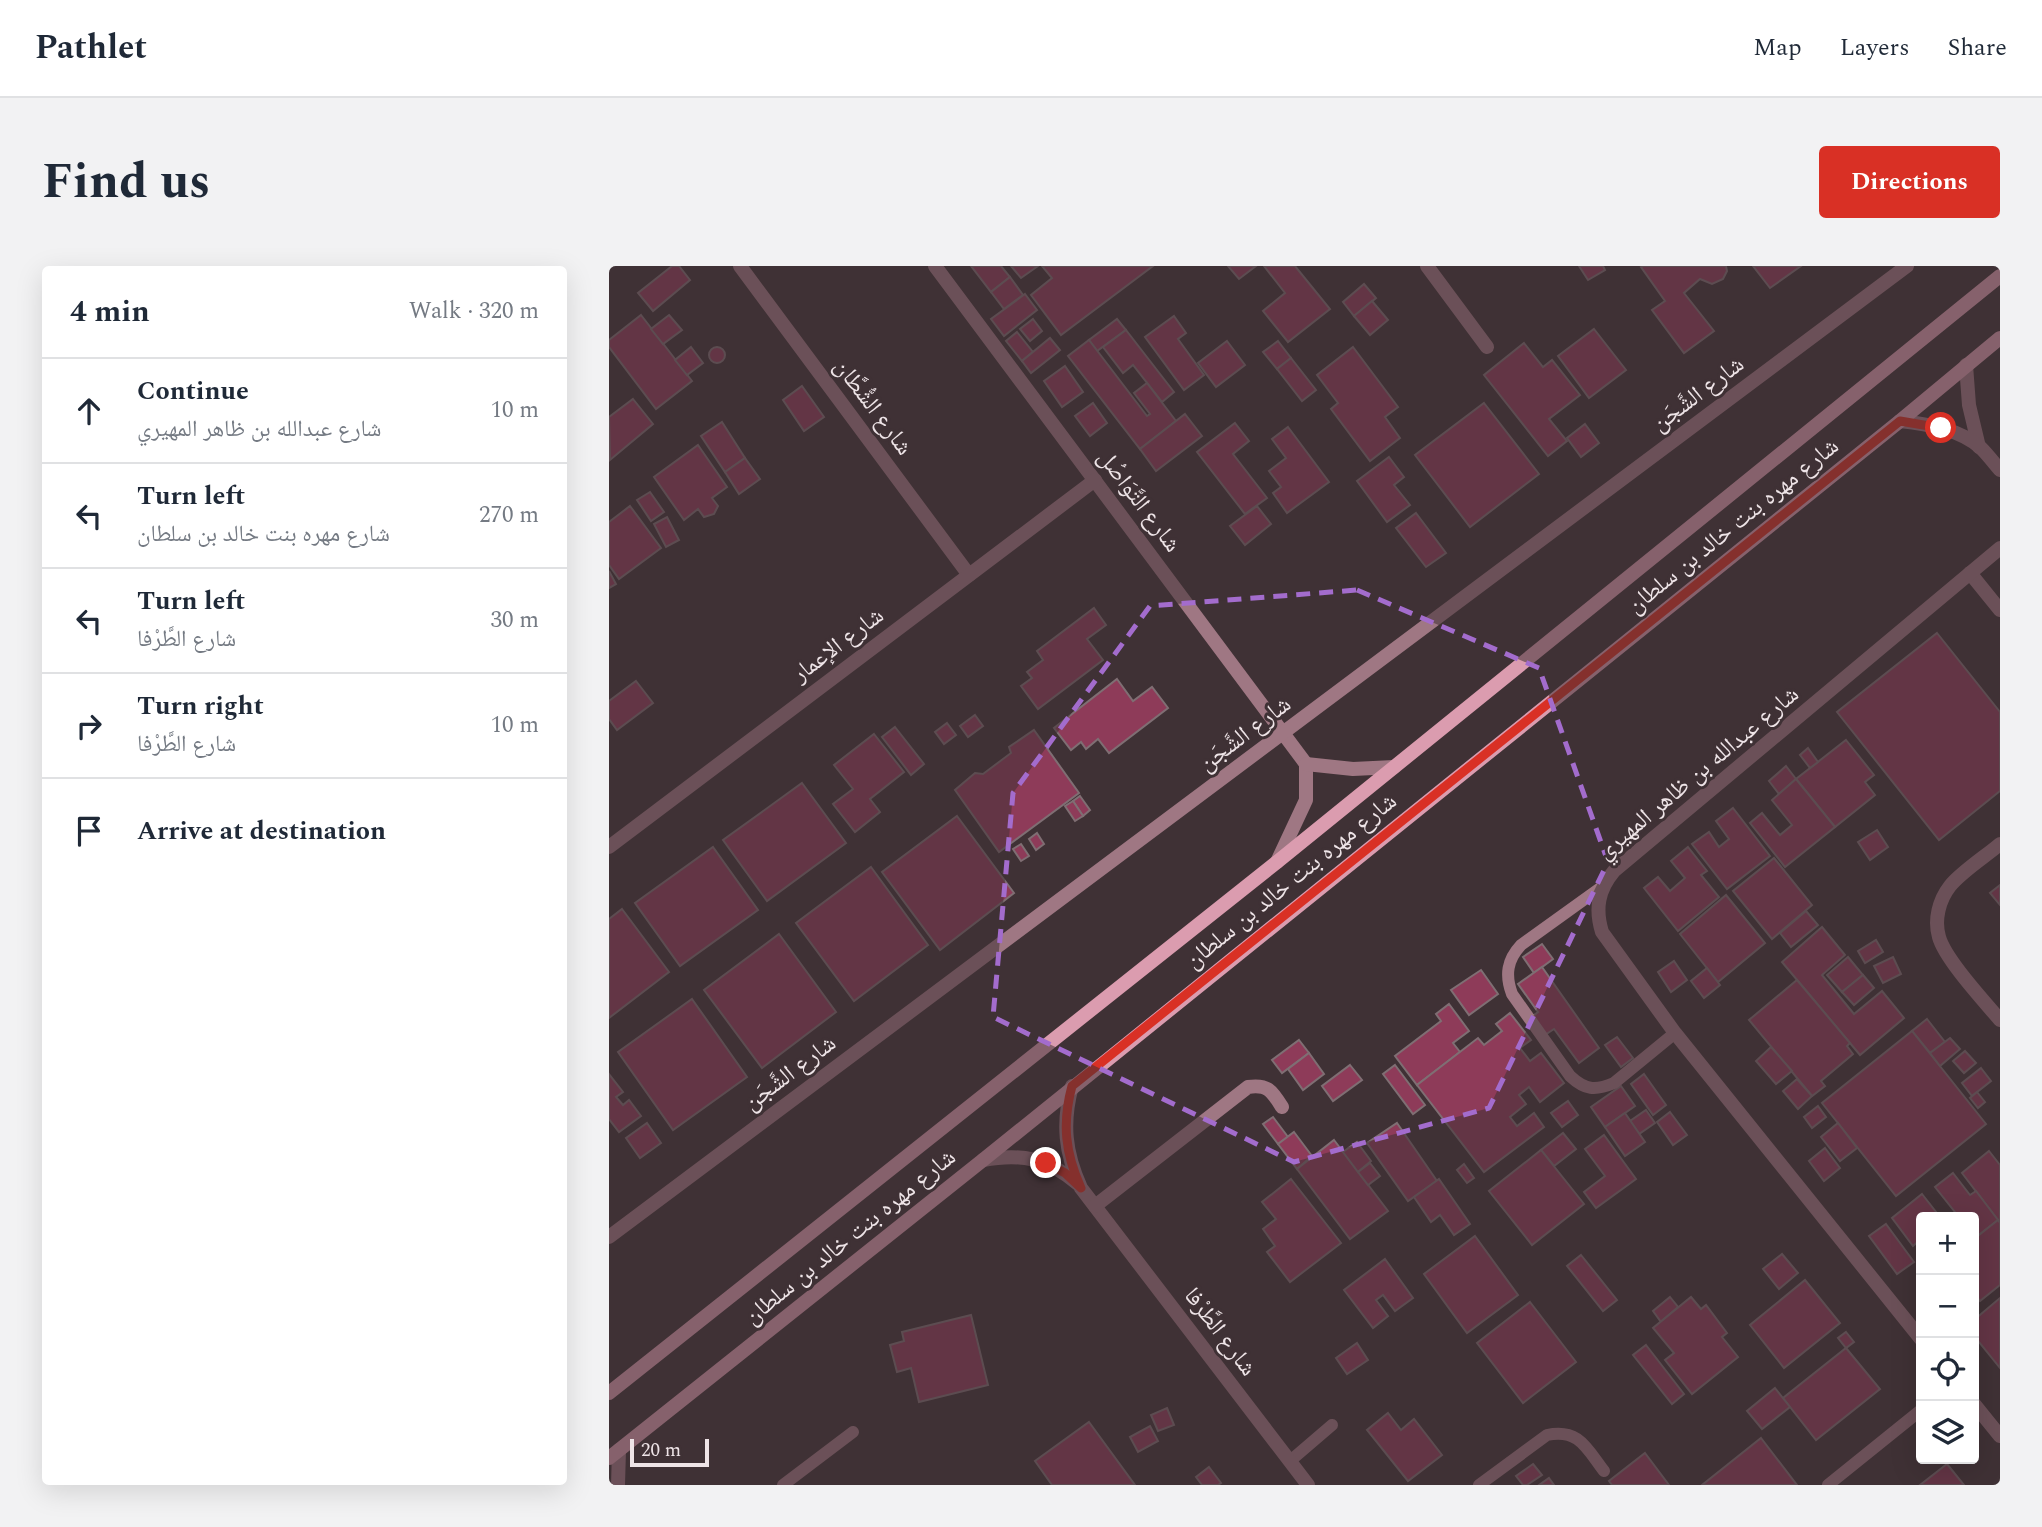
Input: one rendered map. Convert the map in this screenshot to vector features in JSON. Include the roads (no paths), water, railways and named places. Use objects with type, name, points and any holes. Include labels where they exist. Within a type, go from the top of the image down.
[{"type":"street","name":"شارع الشُّطَّان","points":[[740,266],[969,575]]},
{"type":"street","name":"شارع التَّوَاصُل","points":[[935,266],[1306,764]]},
{"type":"street","points":[[1427,266],[1487,347]]},
{"type":"street","name":"شارع الشَّجَن","points":[[609,1237],[1907,266]]},
{"type":"street","name":"شارع مهره بنت خالد بن سلطان","points":[[609,1393],[1277,862],[2000,276]]},
{"type":"street","name":"شارع مهره بنت خالد بن سلطان","points":[[614,1454],[983,1160],[2000,338]]},
{"type":"street","points":[[1966,365],[1969,405],[1979,447]]},
{"type":"street","points":[[1900,421],[1941,428],[1961,436],[1979,447],[2000,470]]},
{"type":"street","name":"شارع الإعمار","points":[[609,847],[1095,480]]},
{"type":"street","name":"شارع عبدالله بن ظاهر المهيري","points":[[1920,1338],[1675,1033],[1602,932],[1597,906],[1603,886],[1615,871],[2000,548]]},
{"type":"street","points":[[1971,573],[2000,610]]},
{"type":"street","points":[[1277,862],[1306,800],[1306,764],[1353,769],[1394,767]]},
{"type":"street","points":[[2000,844],[1950,885],[1941,901],[1937,919],[1939,937],[1947,954],[2000,1020]]},
{"type":"street","name":"شارع الطَّرْفا","points":[[1072,1086],[1065,1127],[1072,1168],[1081,1188]]},
{"type":"street","points":[[1095,1206],[1248,1087],[1269,1089],[1282,1107]]},
{"type":"street","name":"شارع الطَّرْفا","points":[[983,1160],[1004,1156],[1025,1157],[1046,1163],[1065,1173],[1081,1188],[1308,1485]]},
{"type":"street","points":[[1979,1410],[2000,1436]]},
{"type":"street","points":[[614,1454],[618,1485]]},
{"type":"lane","points":[[1603,886],[1521,944],[1512,955],[1508,968],[1507,981],[1513,995],[1570,1076],[1579,1084],[1591,1088],[1603,1088],[1614,1083],[1675,1033]]},
{"type":"lane","points":[[1828,1485],[1916,1414]]},
{"type":"lane","points":[[1290,1461],[1332,1425]]},
{"type":"lane","points":[[783,1485],[853,1432]]},
{"type":"lane","points":[[1479,1485],[1548,1435],[1560,1432],[1573,1435],[1583,1443],[1604,1471]]}]
